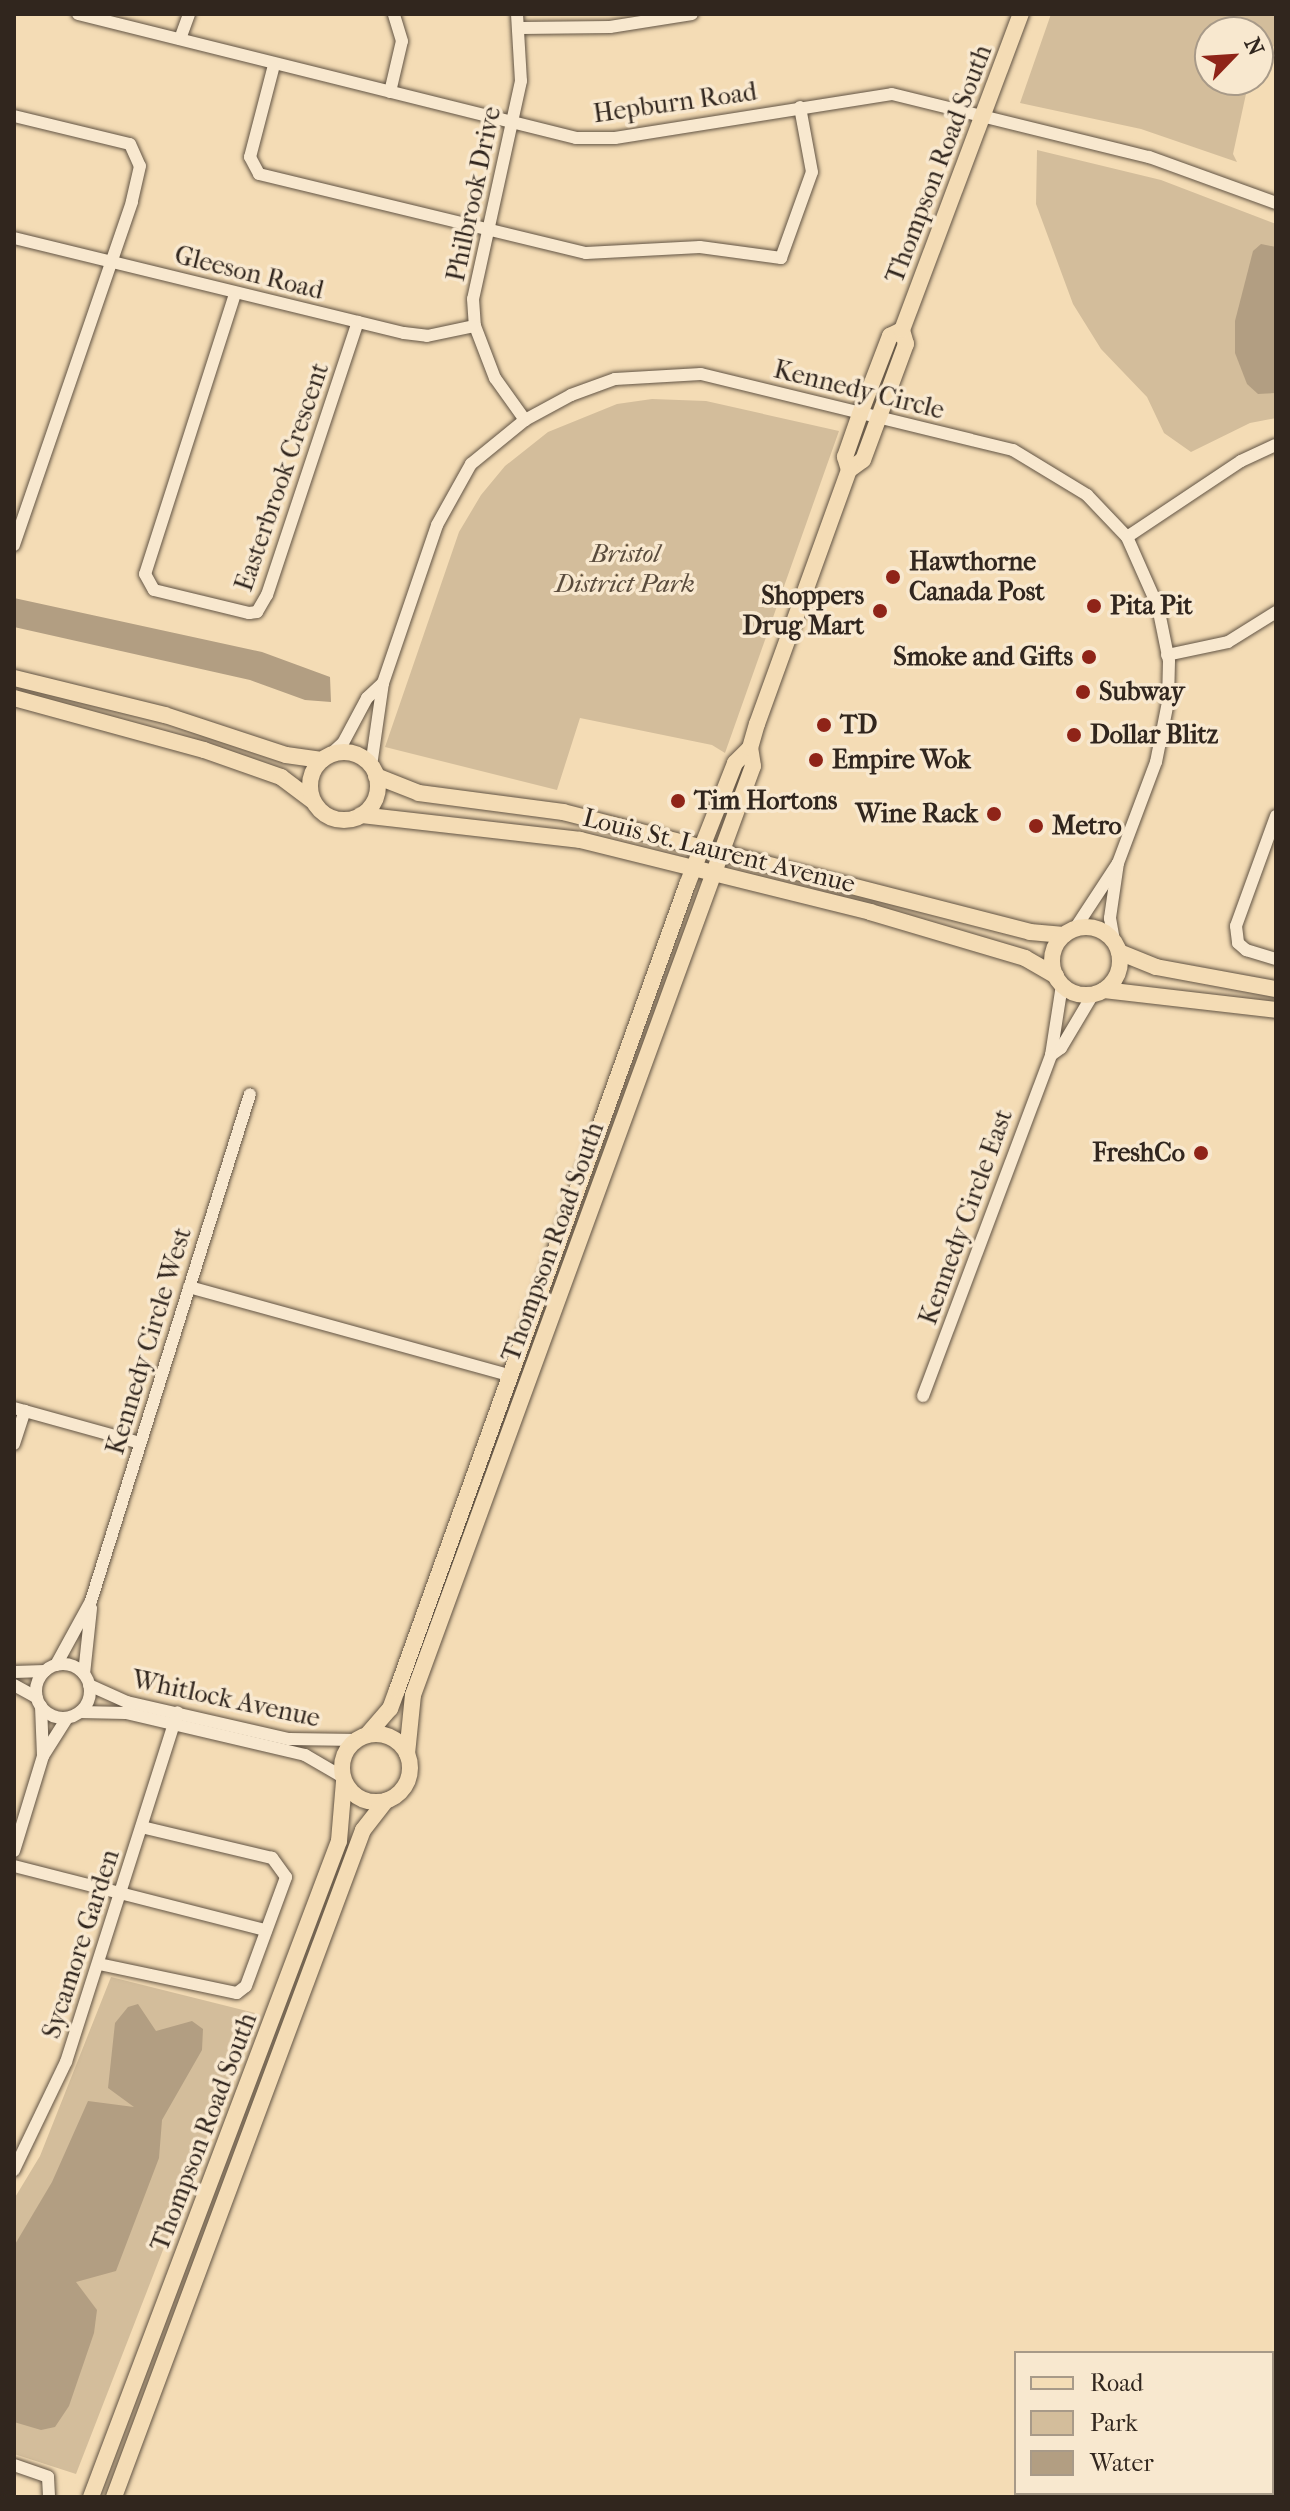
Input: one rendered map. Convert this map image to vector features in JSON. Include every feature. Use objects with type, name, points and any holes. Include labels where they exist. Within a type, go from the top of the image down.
[{"type":"main road","name":"Thompson Road South","points":[[362,1738],[390,1709],[693,869],[735,763],[750,748],[849,470],[863,460],[906,344],[902,330],[1021,14]]},
{"type":"main road","name":"Thompson Road South","points":[[849,470],[845,457],[860,414],[890,336],[902,330]]},
{"type":"main road","points":[[14,678],[165,715],[286,755],[327,757],[353,753],[374,771],[375,798],[361,815],[340,820],[281,777],[216,754],[14,698]]},
{"type":"main road","name":"Thompson Road South","points":[[407,1754],[413,1695],[711,873],[753,766],[750,748]]},
{"type":"main road","points":[[313,801],[311,779],[327,757]]},
{"type":"main road","name":"Louis St. Laurent Avenue","points":[[374,771],[408,791],[563,812],[1030,932],[1069,932]]},
{"type":"main road","name":"Louis St. Laurent Avenue","points":[[361,815],[539,833],[711,873],[1025,958],[1059,981]]},
{"type":"main road","points":[[1276,989],[1156,967],[1116,946],[1096,929],[1069,932],[1053,954],[1059,981],[1098,992],[1276,1010]]},
{"type":"main road","points":[[1098,992],[1118,974],[1116,946]]},
{"type":"main road","points":[[390,1737],[407,1754],[410,1776],[406,1787],[386,1801],[369,1801],[342,1778],[344,1755],[362,1738],[390,1737]]},
{"type":"main road","name":"Thompson Road South","points":[[91,2497],[335,1853],[344,1824],[342,1778]]},
{"type":"main road","name":"Thompson Road South","points":[[114,2497],[363,1830],[386,1801]]},
{"type":"street","name":"Hepburn Road","points":[[78,14],[110,17],[274,65],[576,138],[615,138],[892,94],[1200,171],[1276,203]]},
{"type":"street","points":[[180,39],[189,14]]},
{"type":"street","points":[[390,92],[402,48],[394,14]]},
{"type":"street","name":"Philbrook Drive","points":[[517,14],[521,28],[521,81],[484,231],[473,299],[475,326],[495,378],[525,420]]},
{"type":"street","points":[[521,28],[610,27],[692,14]]},
{"type":"street","points":[[274,65],[250,157],[259,174],[484,231],[586,253],[700,247],[781,258],[812,172],[800,107]]},
{"type":"street","points":[[14,116],[136,148],[140,166],[112,262],[14,545]]},
{"type":"street","name":"Gleeson Road","points":[[14,238],[235,294],[427,336],[475,326]]},
{"type":"street","name":"Easterbrook Crescent","points":[[235,294],[145,574],[154,590],[249,613],[257,612],[267,595],[358,322]]},
{"type":"street","name":"Kennedy Circle","points":[[374,771],[383,683],[451,494],[471,464],[525,420],[615,379],[655,373],[701,374],[1013,450],[1087,495],[1127,537],[1158,607],[1167,655],[1168,702],[1156,762],[1118,863],[1110,918],[1116,946]]},
{"type":"street","points":[[1127,537],[1241,461],[1276,445]]},
{"type":"street","points":[[1167,655],[1228,642],[1276,613]]},
{"type":"street","name":"Kennedy Circle","points":[[327,757],[343,743],[367,698],[383,683]]},
{"type":"street","points":[[1276,816],[1236,926],[1238,943],[1246,950],[1276,959]]},
{"type":"street","name":"Kennedy Circle","points":[[1069,932],[1118,863]]},
{"type":"street","name":"Kennedy Circle East","points":[[923,1396],[1051,1055],[1059,981]]},
{"type":"street","name":"Kennedy Circle East","points":[[1051,1055],[1061,1048],[1098,992]]},
{"type":"street","name":"Kennedy Circle West","points":[[86,1679],[91,1601],[250,1094]]},
{"type":"street","points":[[189,1287],[509,1375]]},
{"type":"street","points":[[14,1444],[19,1410],[140,1443]]},
{"type":"street","name":"Kennedy Circle West","points":[[50,1668],[91,1601]]},
{"type":"street","points":[[14,1672],[71,1665],[86,1679],[89,1700],[80,1712],[67,1718],[52,1716],[39,1702],[14,1685]]},
{"type":"street","points":[[43,1756],[37,1684],[50,1668]]},
{"type":"street","name":"Whitlock Avenue","points":[[86,1679],[127,1702],[313,1757],[342,1778]]},
{"type":"street","name":"Whitlock Avenue","points":[[80,1712],[176,1718],[289,1739],[362,1738]]},
{"type":"street","points":[[14,1851],[43,1756],[67,1718]]},
{"type":"street","name":"Sycamore Garden","points":[[14,2170],[66,2062],[176,1718]]},
{"type":"street","points":[[99,1964],[237,1993],[246,1986],[286,1877],[282,1865],[272,1858],[142,1827]]},
{"type":"street","points":[[14,1866],[266,1930]]},
{"type":"street","points":[[14,2465],[48,2477],[49,2497]]},
{"type":"green space","points":[[1051,14],[1276,14],[1276,47],[1274,16],[1194,16],[1194,96],[1246,96],[1233,154],[1237,162],[1141,129],[1020,103]]},
{"type":"green space","points":[[1037,150],[1161,180],[1276,224],[1276,418],[1250,423],[1191,452],[1164,433],[1147,397],[1101,349],[1073,304],[1036,204]]},
{"type":"green space","name":"Bristol District Park","points":[[652,399],[706,401],[839,431],[725,753],[712,745],[580,718],[557,790],[385,747],[459,532],[481,495],[505,466],[548,432],[617,404]]},
{"type":"green space","points":[[111,1977],[255,2013],[76,2474],[14,2454],[14,2199],[40,2156]]},
{"type":"water","points":[[1261,244],[1276,247],[1276,393],[1258,394],[1247,384],[1235,353],[1235,321],[1253,251]]},
{"type":"water","points":[[14,598],[262,652],[330,677],[331,702],[305,700],[250,680],[14,627]]},
{"type":"water","points":[[138,2004],[156,2031],[192,2021],[203,2029],[202,2050],[162,2120],[159,2158],[116,2271],[76,2282],[97,2310],[94,2333],[69,2406],[55,2427],[41,2430],[14,2422],[14,2246],[52,2182],[88,2101],[134,2107],[108,2088],[115,2023],[128,2007]]},
{"type":"place","name":"Hawthorne Canada Post","points":[[893,577]]},
{"type":"place","name":"Pita Pit","points":[[1094,606]]},
{"type":"place","name":"Shoppers Drug Mart","points":[[880,611]]},
{"type":"place","name":"Smoke and Gifts","points":[[1089,657]]},
{"type":"place","name":"Subway","points":[[1083,692]]},
{"type":"place","name":"TD","points":[[824,725]]},
{"type":"place","name":"Dollar Blitz","points":[[1074,735]]},
{"type":"place","name":"Empire Wok","points":[[816,760]]},
{"type":"place","name":"Tim Hortons","points":[[678,801]]},
{"type":"place","name":"Wine Rack","points":[[994,814]]},
{"type":"place","name":"Metro","points":[[1036,826]]},
{"type":"place","name":"FreshCo","points":[[1201,1153]]}]
